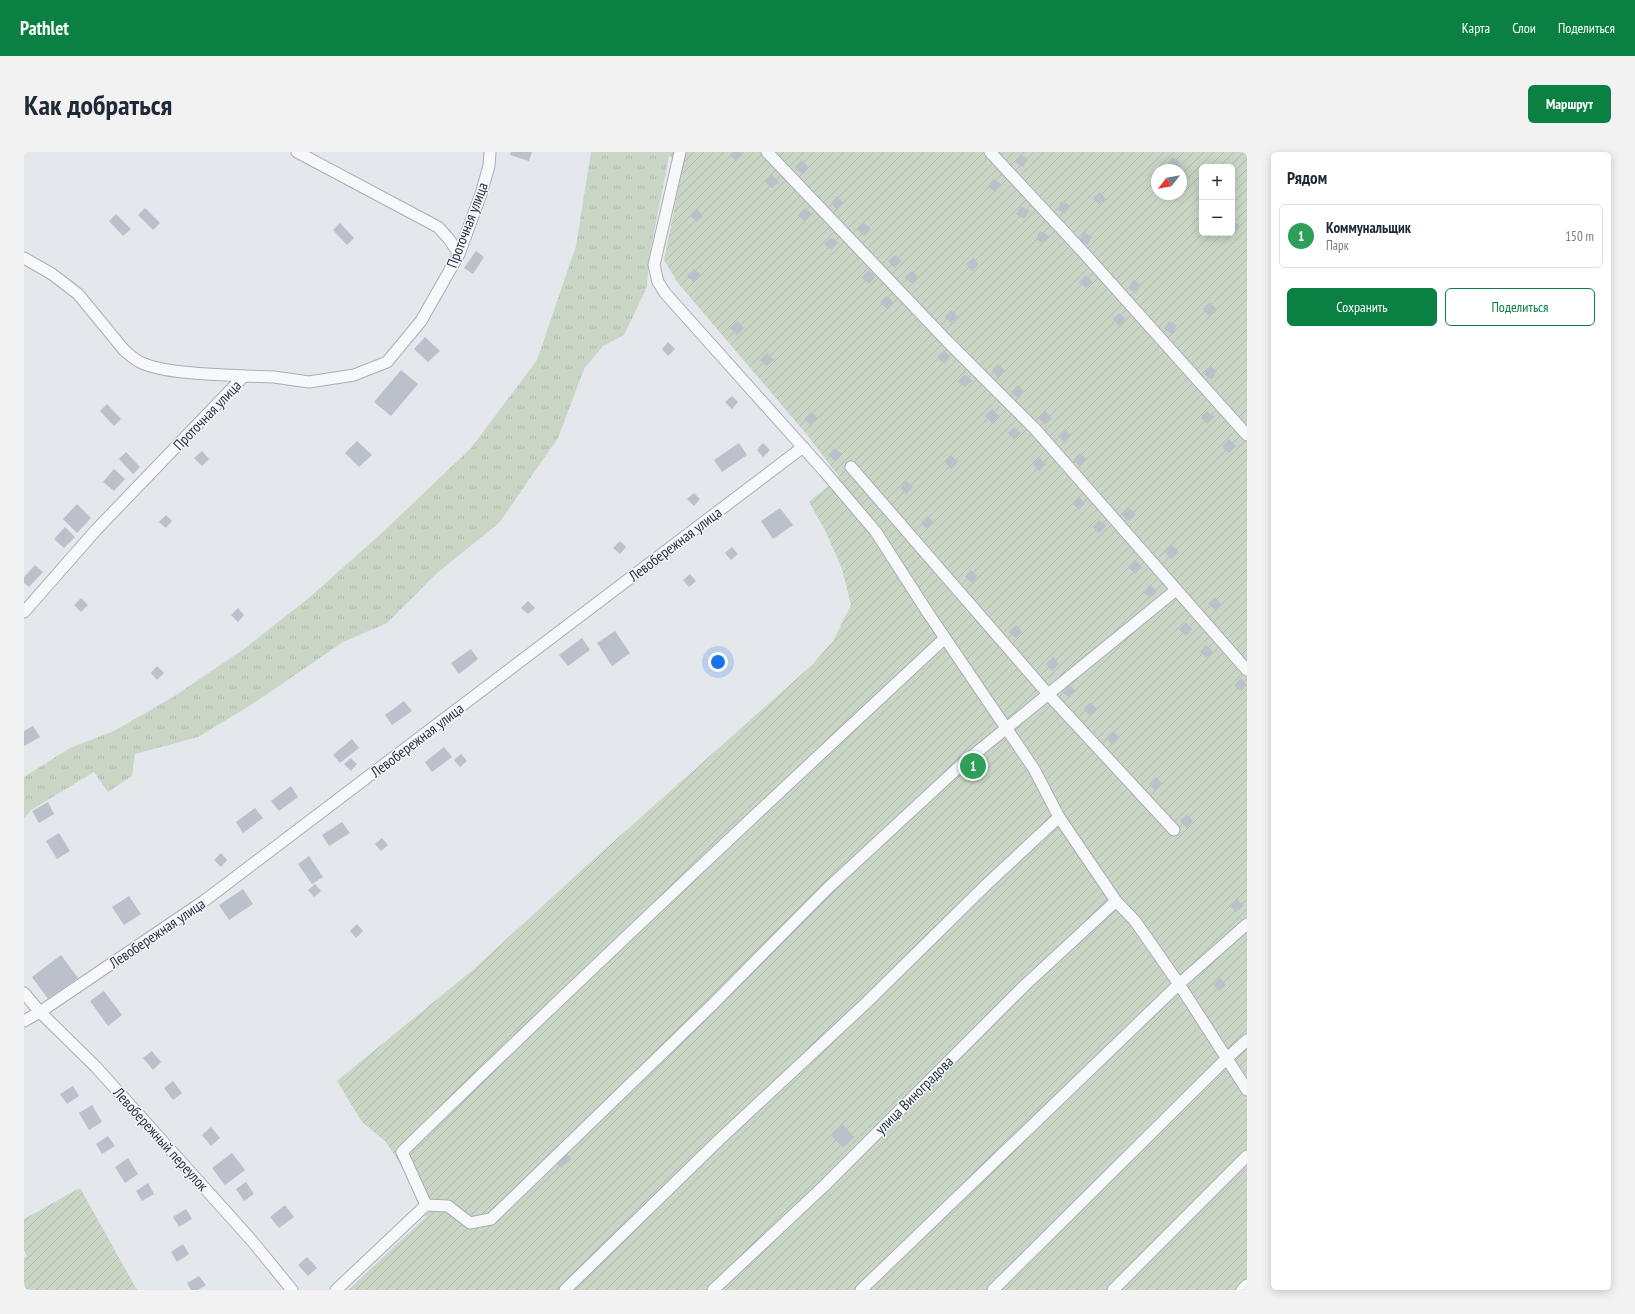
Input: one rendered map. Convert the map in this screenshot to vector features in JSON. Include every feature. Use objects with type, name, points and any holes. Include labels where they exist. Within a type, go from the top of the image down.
[{"type":"street","points":[[297,152],[438,227],[449,239],[459,254]]},
{"type":"street","name":"Проточная улица","points":[[24,612],[96,530],[244,376],[274,377],[309,382],[354,375],[387,362],[421,321],[459,254],[481,194],[489,166],[490,152]]},
{"type":"street","points":[[680,152],[654,265],[658,282],[675,305],[689,319],[876,532],[945,638],[1034,769],[1059,817],[1116,901],[1135,921],[1179,984],[1247,1090]]},
{"type":"street","points":[[767,152],[948,342],[1036,430],[1247,670]]},
{"type":"street","points":[[990,152],[1084,253],[1247,435]]},
{"type":"street","points":[[24,258],[52,274],[78,294],[124,350],[132,358],[142,364],[166,370],[244,376]]},
{"type":"street","name":"Левобережная улица","points":[[24,1021],[40,1012],[204,901],[803,448]]},
{"type":"street","points":[[851,466],[1048,694],[1174,830]]},
{"type":"street","points":[[336,1290],[426,1205],[448,1206],[470,1223],[490,1219],[710,1006],[828,888],[960,766],[1176,590]]},
{"type":"street","points":[[426,1205],[402,1152],[705,860],[945,638]]},
{"type":"street","points":[[565,1290],[719,1140],[865,1004],[987,884],[1059,817]]},
{"type":"street","name":"улица Виноградова","points":[[713,1290],[824,1186],[1023,987],[1116,901]]},
{"type":"street","points":[[861,1290],[1179,984],[1247,924]]},
{"type":"street","name":"Левобережный переулок","points":[[24,993],[40,1012],[96,1067],[253,1242],[292,1290]]},
{"type":"street","points":[[992,1290],[1247,1040]]},
{"type":"street","points":[[1113,1290],[1247,1156]]},
{"type":"street","points":[[1242,1290],[1247,1285]]},
{"type":"green space","points":[[591,152],[664,152],[669,156],[649,258],[647,287],[624,335],[603,346],[584,369],[558,438],[499,523],[437,573],[387,623],[343,642],[251,705],[198,737],[135,754],[132,776],[108,792],[94,772],[31,810],[24,818],[24,777],[70,748],[114,731],[173,697],[244,649],[310,597],[384,531],[471,448],[537,360],[576,246]]},
{"type":"green space","points":[[664,152],[1247,152],[1247,1290],[348,1290],[426,1217],[402,1167],[386,1142],[362,1122],[337,1081],[474,969],[585,867],[812,665],[833,641],[851,605],[842,569],[825,530],[809,502],[839,477],[808,436],[678,283],[664,260],[683,165]]},
{"type":"green space","points":[[80,1188],[137,1290],[24,1290],[24,1258],[27,1256],[24,1250],[24,1219]]},
{"type":"building","points":[[511,152],[532,152],[529,161],[510,155]]},
{"type":"building","points":[[732,152],[740,152],[743,154],[736,161],[730,155]]},
{"type":"building","points":[[1020,154],[1028,159],[1023,167],[1015,162]]},
{"type":"building","points":[[1172,157],[1180,162],[1179,164],[1168,164]]},
{"type":"building","points":[[802,160],[808,167],[802,174],[795,167]]},
{"type":"building","points":[[772,175],[779,182],[772,188],[765,182]]},
{"type":"building","points":[[993,179],[1001,184],[996,192],[988,187]]},
{"type":"building","points":[[1100,192],[1106,199],[1099,205],[1093,198]]},
{"type":"building","points":[[837,196],[844,203],[837,210],[831,203]]},
{"type":"building","points":[[1062,201],[1070,206],[1065,214],[1057,209]]},
{"type":"building","points":[[1021,206],[1029,211],[1024,219],[1016,214]]},
{"type":"building","points":[[145,208],[160,223],[153,230],[138,215]]},
{"type":"building","points":[[805,208],[812,214],[805,221],[798,215]]},
{"type":"building","points":[[697,209],[703,216],[697,222],[690,216]]},
{"type":"building","points":[[116,214],[131,229],[123,236],[109,221]]},
{"type":"building","points":[[340,223],[354,238],[347,245],[333,230]]},
{"type":"building","points":[[864,223],[871,229],[864,236],[857,229]]},
{"type":"building","points":[[1235,223],[1240,226],[1235,234]]},
{"type":"building","points":[[1040,231],[1049,236],[1043,244],[1036,239]]},
{"type":"building","points":[[1084,232],[1092,237],[1087,245],[1079,240]]},
{"type":"building","points":[[831,237],[838,243],[831,250],[824,244]]},
{"type":"building","points":[[476,251],[484,257],[473,274],[464,268]]},
{"type":"building","points":[[895,255],[901,261],[895,268],[888,261]]},
{"type":"building","points":[[973,258],[979,265],[972,271],[966,264]]},
{"type":"building","points":[[694,269],[701,275],[694,282],[687,276]]},
{"type":"building","points":[[869,270],[875,277],[869,284],[862,277]]},
{"type":"building","points":[[912,271],[918,277],[912,284],[905,277]]},
{"type":"building","points":[[1086,275],[1093,282],[1086,288],[1079,282]]},
{"type":"building","points":[[1133,280],[1141,285],[1136,293],[1128,288]]},
{"type":"building","points":[[887,296],[893,302],[887,309],[880,303]]},
{"type":"building","points":[[1210,302],[1216,309],[1209,316],[1203,309]]},
{"type":"building","points":[[951,310],[958,317],[951,323],[945,317]]},
{"type":"building","points":[[1119,313],[1126,319],[1119,326],[1113,319]]},
{"type":"building","points":[[737,321],[744,328],[737,335],[730,328]]},
{"type":"building","points":[[1169,321],[1177,326],[1172,334],[1164,329]]},
{"type":"building","points":[[425,337],[440,351],[428,362],[414,349]]},
{"type":"building","points":[[668,342],[675,349],[668,356],[662,349]]},
{"type":"building","points":[[944,350],[950,357],[944,364],[937,357]]},
{"type":"building","points":[[767,353],[774,360],[767,366],[760,360]]},
{"type":"building","points":[[998,364],[1005,371],[998,378],[992,371]]},
{"type":"building","points":[[1209,366],[1217,371],[1212,379],[1204,374]]},
{"type":"building","points":[[401,370],[418,384],[391,416],[374,402]]},
{"type":"building","points":[[965,374],[972,381],[965,387],[958,381]]},
{"type":"building","points":[[1018,385],[1024,392],[1018,399],[1011,392]]},
{"type":"building","points":[[732,396],[738,402],[732,409],[725,402]]},
{"type":"building","points":[[107,404],[121,419],[114,426],[100,411]]},
{"type":"building","points":[[992,409],[999,416],[992,423],[985,416]]},
{"type":"building","points":[[1045,411],[1052,418],[1045,425],[1038,418]]},
{"type":"building","points":[[1207,411],[1214,417],[1207,424],[1201,417]]},
{"type":"building","points":[[811,412],[818,418],[811,425],[804,419]]},
{"type":"building","points":[[1014,427],[1021,433],[1014,440],[1008,433]]},
{"type":"building","points":[[1065,429],[1071,436],[1065,443],[1058,436]]},
{"type":"building","points":[[1229,439],[1236,446],[1229,453],[1222,446]]},
{"type":"building","points":[[357,441],[372,455],[359,467],[345,453]]},
{"type":"building","points":[[739,443],[747,455],[722,472],[714,460]]},
{"type":"building","points":[[763,443],[770,450],[763,457],[757,450]]},
{"type":"building","points":[[835,448],[842,454],[835,461],[828,455]]},
{"type":"building","points":[[202,451],[209,459],[202,466],[194,458]]},
{"type":"building","points":[[126,452],[140,467],[133,474],[119,459]]},
{"type":"building","points":[[1080,453],[1087,459],[1080,466],[1073,460]]},
{"type":"building","points":[[951,455],[958,462],[951,469],[945,462]]},
{"type":"building","points":[[1039,458],[1046,464],[1039,471],[1033,464]]},
{"type":"building","points":[[114,469],[125,479],[114,491],[103,482]]},
{"type":"building","points":[[906,481],[913,487],[906,494],[900,488]]},
{"type":"building","points":[[694,493],[700,499],[694,506],[687,499]]},
{"type":"building","points":[[1079,497],[1085,503],[1079,510],[1072,503]]},
{"type":"building","points":[[77,504],[91,518],[77,533],[63,519]]},
{"type":"building","points":[[780,508],[793,525],[773,539],[761,521]]},
{"type":"building","points":[[1129,508],[1136,514],[1129,521],[1122,515]]},
{"type":"building","points":[[166,515],[172,521],[166,528],[159,522]]},
{"type":"building","points":[[928,516],[934,523],[927,529],[921,523]]},
{"type":"building","points":[[1099,520],[1106,526],[1099,533],[1093,527]]},
{"type":"building","points":[[65,527],[75,537],[64,548],[54,539]]},
{"type":"building","points":[[620,541],[626,547],[620,554],[613,548]]},
{"type":"building","points":[[1172,545],[1179,552],[1172,559],[1165,552]]},
{"type":"building","points":[[732,547],[738,554],[731,560],[725,553]]},
{"type":"building","points":[[1135,560],[1142,567],[1135,574],[1128,567]]},
{"type":"building","points":[[35,565],[43,572],[29,587],[24,583],[24,577]]},
{"type":"building","points":[[971,570],[978,576],[972,583],[965,577]]},
{"type":"building","points":[[690,574],[696,581],[689,587],[683,580]]},
{"type":"building","points":[[1150,585],[1157,592],[1150,598],[1143,592]]},
{"type":"building","points":[[1215,597],[1221,604],[1215,610],[1208,604]]},
{"type":"building","points":[[81,598],[88,605],[81,612],[74,605]]},
{"type":"building","points":[[528,601],[535,608],[528,614],[521,608]]},
{"type":"building","points":[[238,608],[244,615],[238,622],[231,615]]},
{"type":"building","points":[[1186,622],[1192,629],[1186,636],[1179,629]]},
{"type":"building","points":[[1016,625],[1022,632],[1016,638],[1009,632]]},
{"type":"building","points":[[615,631],[630,653],[612,666],[597,643]]},
{"type":"building","points":[[582,638],[590,650],[568,666],[559,655]]},
{"type":"building","points":[[1206,645],[1213,652],[1206,658],[1200,652]]},
{"type":"building","points":[[471,649],[478,659],[459,674],[451,663]]},
{"type":"building","points":[[1053,657],[1059,664],[1052,671],[1046,664]]},
{"type":"building","points":[[157,666],[164,673],[157,680],[151,673]]},
{"type":"building","points":[[1241,678],[1247,685],[1241,691],[1234,685]]},
{"type":"building","points":[[1069,685],[1076,691],[1069,698],[1062,692]]},
{"type":"building","points":[[404,701],[412,711],[392,725],[385,715]]},
{"type":"building","points":[[1090,702],[1097,709],[1090,716],[1084,709]]},
{"type":"building","points":[[33,726],[40,737],[24,746],[24,731]]},
{"type":"building","points":[[1113,731],[1119,738],[1113,745],[1106,738]]},
{"type":"building","points":[[352,739],[359,748],[340,763],[333,755]]},
{"type":"building","points":[[444,747],[452,757],[432,772],[425,762]]},
{"type":"building","points":[[461,754],[467,761],[460,767],[454,760]]},
{"type":"building","points":[[351,758],[357,764],[351,771],[344,764]]},
{"type":"building","points":[[1156,777],[1162,784],[1156,791],[1149,784]]},
{"type":"building","points":[[291,786],[298,797],[279,811],[271,801]]},
{"type":"building","points":[[48,802],[54,814],[39,823],[32,811]]},
{"type":"building","points":[[255,808],[263,818],[243,833],[236,822]]},
{"type":"building","points":[[1187,814],[1193,821],[1187,828],[1180,821]]},
{"type":"building","points":[[342,822],[350,833],[329,846],[322,835]]},
{"type":"building","points":[[59,833],[70,851],[57,859],[46,841]]},
{"type":"building","points":[[382,838],[388,845],[381,851],[375,844]]},
{"type":"building","points":[[221,853],[227,860],[221,867],[214,860]]},
{"type":"building","points":[[309,856],[323,877],[312,884],[298,864]]},
{"type":"building","points":[[315,884],[321,891],[314,897],[308,890]]},
{"type":"building","points":[[243,889],[253,904],[229,920],[219,905]]},
{"type":"building","points":[[129,896],[141,914],[124,925],[112,907]]},
{"type":"building","points":[[1237,899],[1243,906],[1236,912],[1229,905]]},
{"type":"building","points":[[357,924],[363,931],[356,938],[350,931]]},
{"type":"building","points":[[61,955],[78,978],[48,999],[32,977]]},
{"type":"building","points":[[1220,978],[1226,985],[1219,991],[1213,984]]},
{"type":"building","points":[[104,991],[122,1015],[108,1026],[90,1001]]},
{"type":"building","points":[[152,1051],[161,1062],[153,1070],[143,1058]]},
{"type":"building","points":[[173,1081],[182,1093],[173,1100],[164,1088]]},
{"type":"building","points":[[73,1086],[79,1096],[67,1104],[60,1094]]},
{"type":"building","points":[[92,1105],[102,1122],[89,1130],[79,1113]]},
{"type":"building","points":[[842,1124],[854,1137],[843,1148],[831,1135]]},
{"type":"building","points":[[211,1127],[220,1138],[211,1146],[202,1135]]},
{"type":"building","points":[[108,1136],[115,1146],[102,1154],[96,1144]]},
{"type":"building","points":[[566,1152],[571,1159],[561,1168],[555,1161]]},
{"type":"building","points":[[232,1153],[245,1170],[225,1185],[212,1168]]},
{"type":"building","points":[[128,1158],[138,1174],[125,1183],[115,1167]]},
{"type":"building","points":[[246,1182],[254,1194],[244,1201],[236,1189]]},
{"type":"building","points":[[148,1183],[154,1194],[142,1201],[136,1191]]},
{"type":"building","points":[[285,1205],[294,1217],[279,1228],[270,1217]]},
{"type":"building","points":[[186,1209],[192,1219],[179,1227],[173,1217]]},
{"type":"building","points":[[183,1244],[189,1254],[177,1262],[171,1252]]},
{"type":"building","points":[[307,1257],[317,1268],[308,1276],[298,1265]]},
{"type":"building","points":[[199,1276],[206,1285],[198,1290],[191,1290],[187,1283]]},
{"type":"place","name":"Коммунальщик","points":[[973,766]]}]
